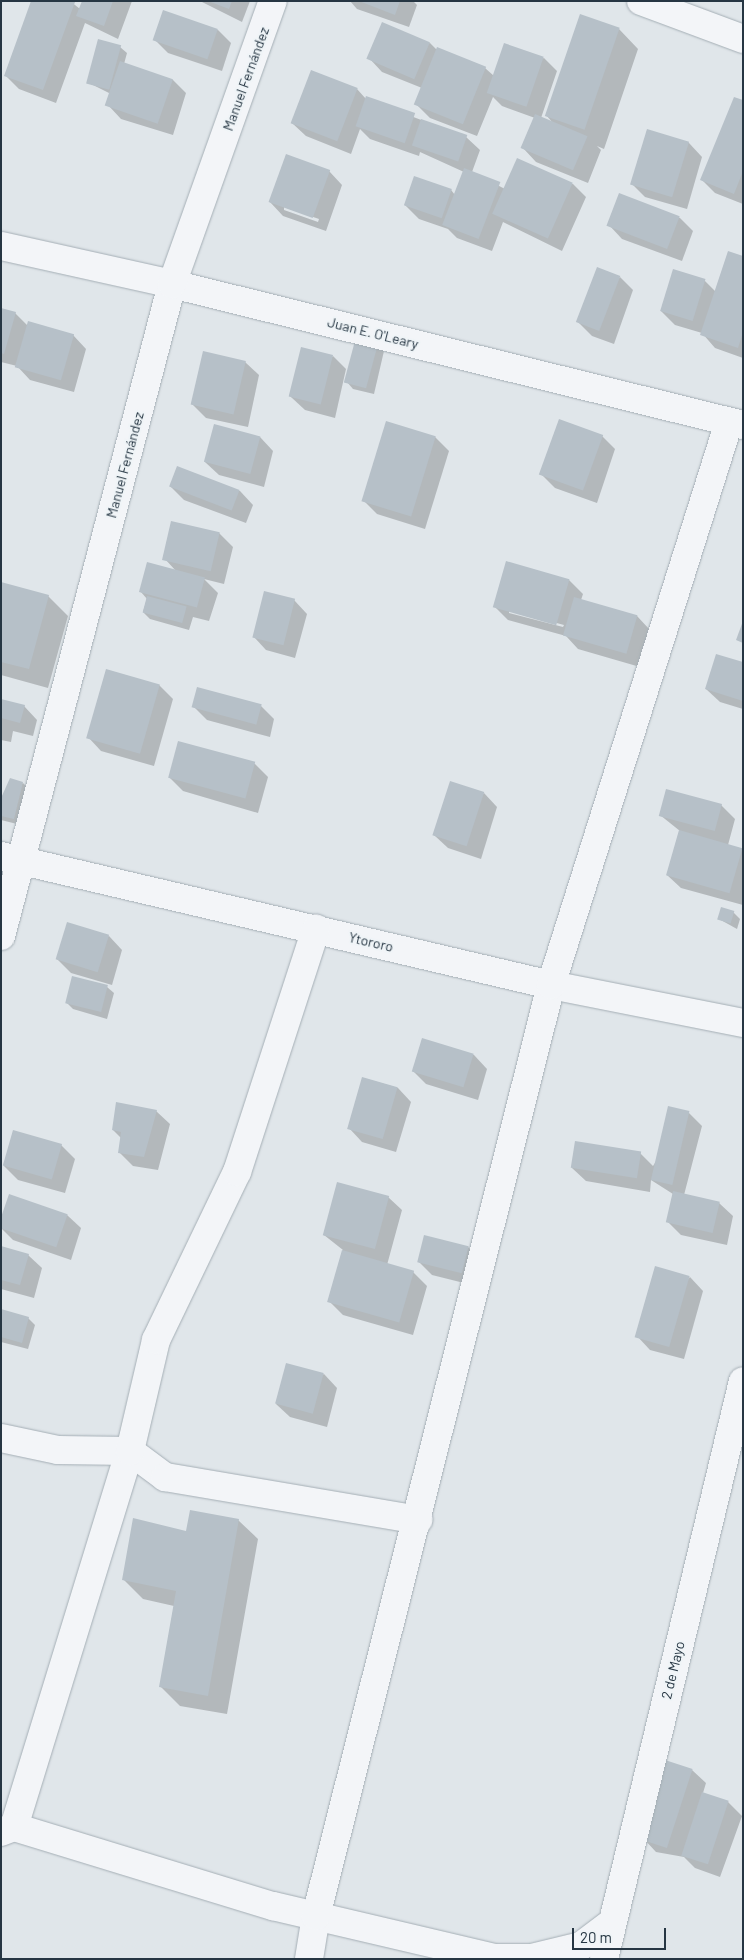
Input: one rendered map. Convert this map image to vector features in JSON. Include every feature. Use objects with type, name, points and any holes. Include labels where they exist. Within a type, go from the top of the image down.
[{"type":"street","name":"Manuel Fernández","points":[[1,936],[11,858],[172,284],[274,1]]},
{"type":"street","points":[[642,1],[743,39]]},
{"type":"street","name":"Juan E. O'Leary","points":[[1,246],[172,284],[736,424]]},
{"type":"street","points":[[309,1959],[316,1916],[418,1520],[551,984],[736,424]]},
{"type":"street","name":"Ytororo","points":[[11,858],[551,984],[743,1023]]},
{"type":"street","points":[[316,929],[237,1172],[156,1340],[130,1451],[7,1829],[316,1916],[494,1958],[530,1958],[581,1946],[612,1923]]},
{"type":"street","name":"2 de Mayo","points":[[604,1959],[743,1381]]},
{"type":"street","points":[[1,1438],[58,1450],[130,1451],[165,1477],[418,1520]]},
{"type":"building","points":[[31,1],[75,2],[43,90],[4,76]]},
{"type":"building","points":[[82,1],[113,1],[104,26],[76,16]]},
{"type":"building","points":[[208,1],[232,1],[229,9]]},
{"type":"building","points":[[359,1],[400,1],[395,15]]},
{"type":"building","points":[[163,10],[218,29],[207,59],[153,40]]},
{"type":"building","points":[[580,14],[620,28],[585,130],[545,116]]},
{"type":"building","points":[[382,22],[430,42],[414,79],[366,59]]},
{"type":"building","points":[[98,39],[121,45],[109,90],[86,83]]},
{"type":"building","points":[[504,43],[544,57],[526,107],[487,93]]},
{"type":"building","points":[[437,47],[486,67],[463,124],[414,104]]},
{"type":"building","points":[[120,61],[173,79],[158,124],[105,105]]},
{"type":"building","points":[[311,70],[358,88],[337,141],[291,123]]},
{"type":"building","points":[[366,96],[415,113],[405,143],[356,126]]},
{"type":"building","points":[[734,97],[743,100],[743,171],[734,194],[700,180]]},
{"type":"building","points":[[535,114],[587,136],[573,170],[521,148]]},
{"type":"building","points":[[421,119],[467,135],[458,161],[412,145]]},
{"type":"building","points":[[647,129],[689,142],[672,197],[630,184]]},
{"type":"building","points":[[286,154],[330,170],[313,218],[269,202]]},
{"type":"building","points":[[517,158],[573,183],[548,239],[492,214]]},
{"type":"building","points":[[464,168],[500,182],[479,239],[442,225]]},
{"type":"building","points":[[414,176],[452,189],[442,218],[404,205]]},
{"type":"building","points":[[619,193],[680,216],[667,249],[606,226]]},
{"type":"building","points":[[728,251],[743,256],[743,332],[738,348],[700,335]]},
{"type":"building","points":[[597,267],[620,276],[599,331],[576,322]]},
{"type":"building","points":[[673,269],[706,279],[693,321],[660,311]]},
{"type":"building","points":[[1,308],[16,312],[4,354],[1,353]]},
{"type":"building","points":[[28,321],[74,334],[61,380],[15,367]]},
{"type":"building","points":[[356,337],[378,343],[366,388],[344,382]]},
{"type":"building","points":[[301,347],[333,355],[321,404],[289,396]]},
{"type":"building","points":[[203,351],[246,361],[233,414],[191,405]]},
{"type":"building","points":[[559,419],[603,435],[583,491],[539,474]]},
{"type":"building","points":[[386,421],[436,436],[411,517],[361,501]]},
{"type":"building","points":[[214,424],[260,436],[250,474],[204,462]]},
{"type":"building","points":[[177,466],[240,490],[232,511],[169,487]]},
{"type":"building","points":[[171,521],[220,532],[211,571],[162,560]]},
{"type":"building","points":[[506,561],[569,579],[556,625],[493,607]]},
{"type":"building","points":[[147,562],[205,578],[197,607],[139,592]]},
{"type":"building","points":[[1,582],[49,595],[29,669],[1,662]]},
{"type":"building","points":[[264,591],[295,599],[283,645],[252,638]]},
{"type":"building","points":[[147,596],[187,607],[182,623],[143,612]]},
{"type":"building","points":[[574,597],[637,615],[626,654],[563,635]]},
{"type":"building","points":[[743,621],[743,643],[736,640]]},
{"type":"building","points":[[716,654],[743,662],[743,701],[705,689]]},
{"type":"building","points":[[106,669],[160,684],[140,754],[86,738]]},
{"type":"building","points":[[197,687],[262,704],[256,725],[192,707]]},
{"type":"building","points":[[1,699],[25,705],[20,723],[1,718]]},
{"type":"building","points":[[178,741],[255,762],[245,798],[168,778]]},
{"type":"building","points":[[10,778],[23,782],[14,819],[1,816],[1,798]]},
{"type":"building","points":[[450,781],[484,792],[467,846],[432,835]]},
{"type":"building","points":[[666,789],[722,804],[715,831],[659,816]]},
{"type":"building","points":[[679,830],[742,848],[729,893],[666,875]]},
{"type":"building","points":[[721,907],[734,911],[731,924],[717,919]]},
{"type":"building","points":[[67,922],[109,935],[98,972],[56,959]]},
{"type":"building","points":[[72,976],[108,985],[101,1012],[65,1003]]},
{"type":"building","points":[[422,1038],[474,1054],[463,1087],[412,1071]]},
{"type":"building","points":[[362,1077],[398,1087],[383,1139],[347,1129]]},
{"type":"building","points":[[116,1102],[157,1110],[144,1157],[118,1153],[121,1132],[112,1130]]},
{"type":"building","points":[[668,1106],[689,1111],[672,1185],[651,1180]]},
{"type":"building","points":[[13,1130],[62,1144],[52,1180],[3,1166]]},
{"type":"building","points":[[575,1141],[641,1151],[637,1178],[571,1168]]},
{"type":"building","points":[[337,1182],[389,1196],[375,1249],[323,1235]]},
{"type":"building","points":[[673,1191],[720,1202],[713,1233],[666,1222]]},
{"type":"building","points":[[9,1194],[68,1214],[56,1247],[1,1228],[1,1217]]},
{"type":"building","points":[[424,1235],[469,1246],[462,1273],[417,1262]]},
{"type":"building","points":[[1,1246],[29,1254],[20,1285],[1,1280]]},
{"type":"building","points":[[342,1250],[414,1271],[399,1323],[327,1302]]},
{"type":"building","points":[[655,1266],[690,1276],[669,1347],[635,1337]]},
{"type":"building","points":[[1,1309],[29,1317],[22,1343],[1,1337]]},
{"type":"building","points":[[286,1363],[324,1373],[313,1414],[275,1404]]},
{"type":"building","points":[[190,1510],[239,1519],[208,1696],[159,1687],[176,1591],[122,1580],[133,1518],[186,1531]]},
{"type":"building","points":[[665,1760],[693,1769],[667,1848],[639,1839]]},
{"type":"building","points":[[702,1792],[729,1801],[708,1864],[681,1856]]}]
